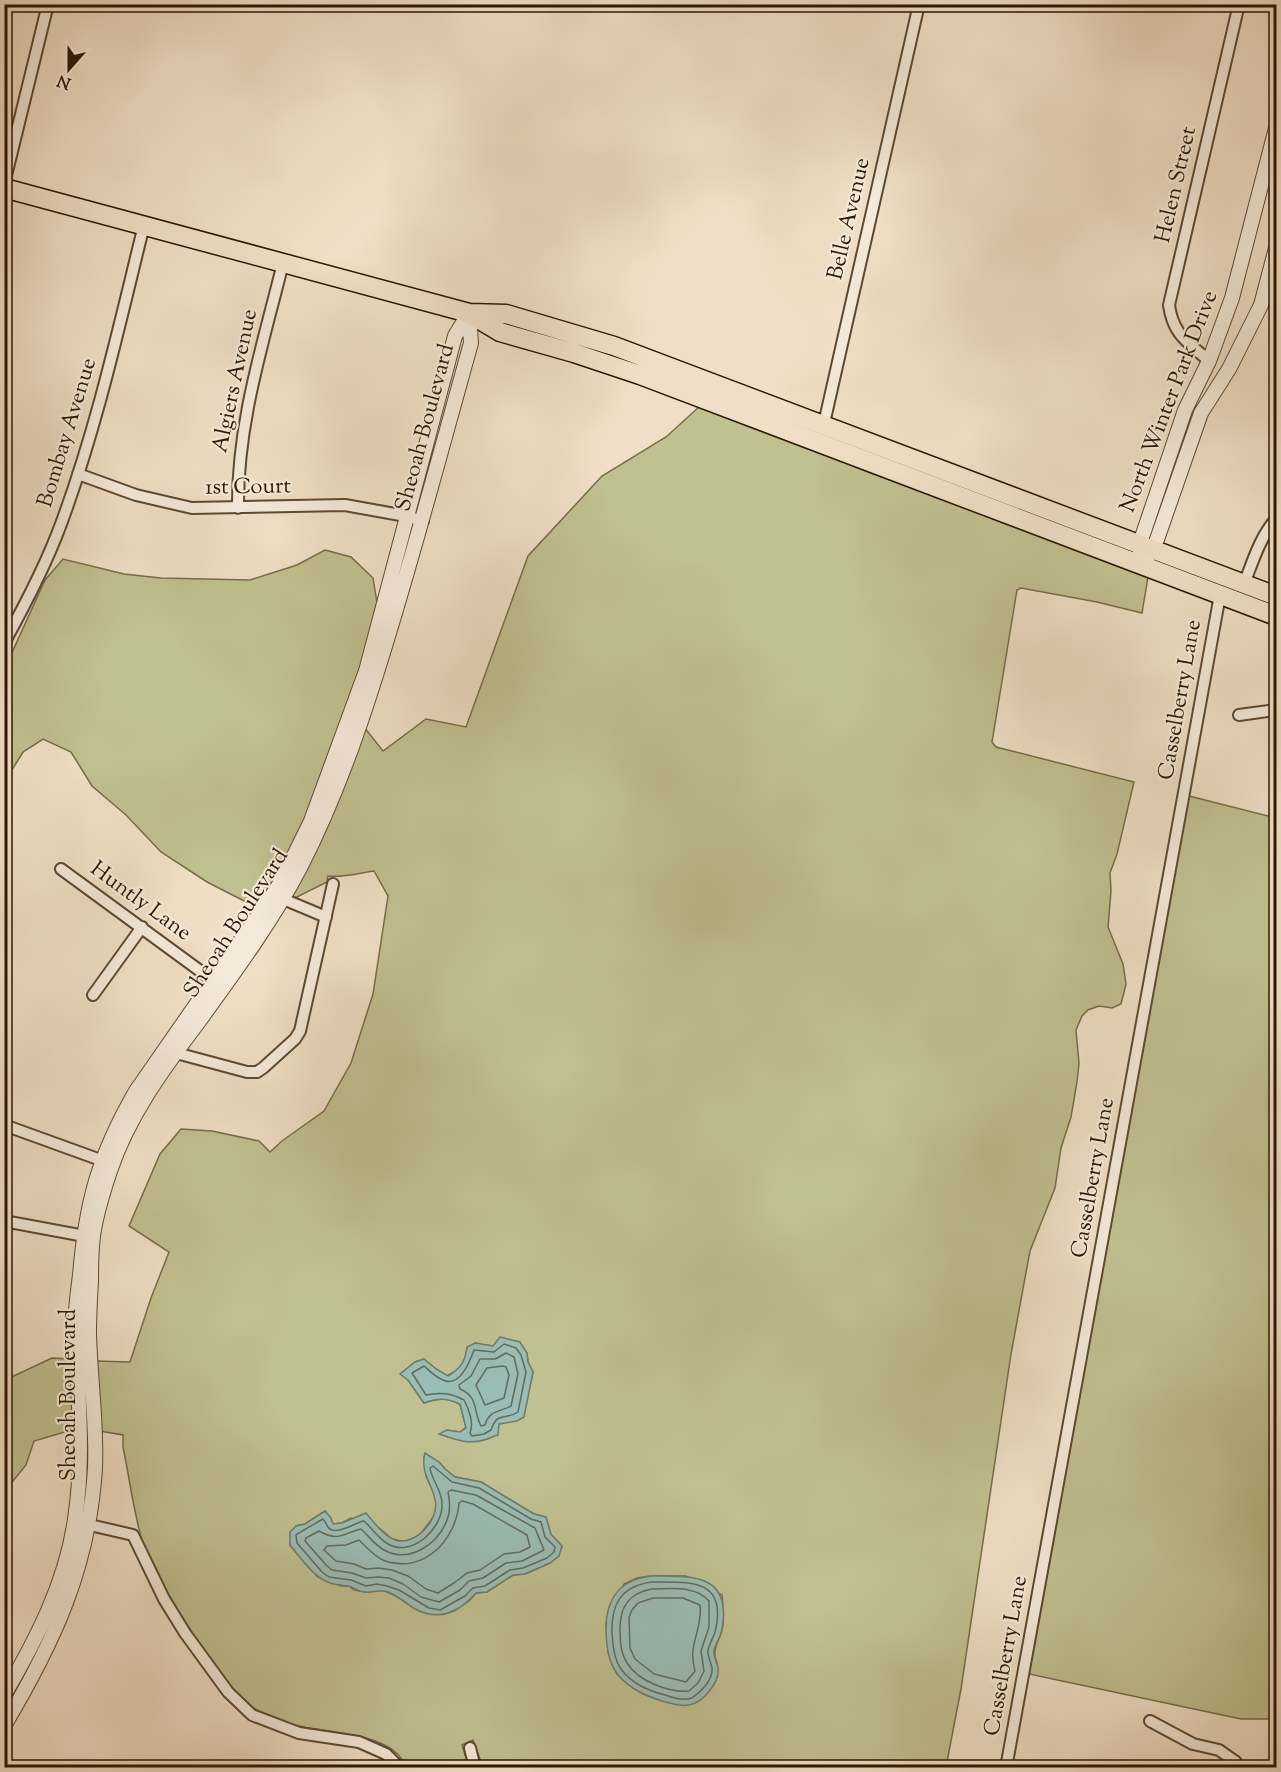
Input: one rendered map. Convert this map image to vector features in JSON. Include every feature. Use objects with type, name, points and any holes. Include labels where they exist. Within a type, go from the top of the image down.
[{"type":"main road","points":[[4,186],[469,313],[506,314],[579,335],[665,364],[1276,596]]},
{"type":"main road","points":[[469,313],[500,332],[640,375],[1276,616]]},
{"type":"main road","points":[[874,464],[919,460]]},
{"type":"street","points":[[4,186],[48,4]]},
{"type":"street","name":"Belle Avenue","points":[[819,443],[919,4]]},
{"type":"street","name":"Helen Street","points":[[1209,361],[1175,329],[1169,305],[1239,4]]},
{"type":"street","name":"North Winter Park Drive","points":[[1141,565],[1185,410],[1209,361],[1232,298],[1276,128]]},
{"type":"street","name":"Bombay Avenue","points":[[4,643],[56,535],[78,474],[98,412],[144,225]]},
{"type":"street","name":"North Winter Park Drive","points":[[1147,546],[1201,412],[1229,369],[1261,305],[1276,248]]},
{"type":"street","name":"Algiers Avenue","points":[[238,508],[239,452],[244,420],[283,263]]},
{"type":"street","name":"Sheoah Boulevard","points":[[278,897],[311,821],[366,671],[455,336],[469,313]]},
{"type":"street","name":"Sheoah Boulevard","points":[[107,1163],[117,1123],[136,1091],[218,984],[278,897],[321,828],[375,678],[423,521],[471,343],[469,313]]},
{"type":"street","name":"1st Court","points":[[78,474],[162,503],[192,508],[345,505],[423,521]]},
{"type":"street","points":[[1244,584],[1261,541],[1276,519]]},
{"type":"street","name":"Casselberry Lane","points":[[1006,1767],[1220,595]]},
{"type":"street","points":[[1239,715],[1276,710]]},
{"type":"street","name":"Huntly Lane","points":[[62,869],[218,984]]},
{"type":"street","points":[[176,1053],[247,1072],[257,1072],[295,1039],[300,1031],[333,884]]},
{"type":"street","points":[[278,897],[326,917]]},
{"type":"street","points":[[93,995],[142,927]]},
{"type":"street","name":"Sheoah Boulevard","points":[[4,1726],[36,1672],[57,1628],[73,1587],[83,1548],[75,1323],[88,1237],[91,1193],[127,1129],[218,984]]},
{"type":"street","points":[[4,1125],[107,1163]]},
{"type":"street","points":[[4,1221],[88,1237]]},
{"type":"street","points":[[81,1523],[133,1535],[164,1599],[185,1634],[228,1692],[252,1715],[299,1733],[359,1742],[386,1754],[400,1767]]},
{"type":"street","name":"Sheoah Boulevard","points":[[4,1695],[46,1618],[81,1523]]},
{"type":"street","points":[[1150,1720],[1193,1744],[1219,1750],[1236,1762],[1237,1767]]},
{"type":"street","points":[[470,1748],[475,1767]]},
{"type":"shaded area","points":[[700,406],[1148,577],[1142,613],[1021,588],[1017,590],[992,742],[996,747],[1134,782],[1117,854],[1110,873],[1108,927],[1123,964],[1126,984],[1121,1004],[1112,1008],[1099,1006],[1088,1010],[1082,1016],[1076,1030],[1079,1063],[1071,1117],[1061,1148],[1055,1188],[1030,1251],[1011,1354],[961,1689],[946,1767],[483,1767],[473,1740],[462,1745],[469,1767],[406,1767],[399,1756],[376,1741],[298,1726],[280,1720],[257,1710],[243,1699],[191,1631],[159,1577],[141,1537],[123,1447],[123,1435],[100,1431],[96,1361],[130,1362],[169,1252],[129,1226],[160,1154],[181,1129],[212,1131],[259,1141],[270,1152],[324,1111],[351,1063],[373,994],[388,896],[374,871],[345,876],[328,876],[327,882],[295,898],[291,897],[326,830],[364,727],[383,751],[426,719],[466,727],[528,556],[602,476],[666,437]],"holes":[[[475,1343],[527,1353],[533,1372],[523,1417],[499,1424],[495,1435],[488,1438],[474,1441],[454,1439],[440,1434],[447,1430],[460,1432],[466,1427],[460,1404],[442,1399],[424,1403],[401,1374],[415,1362],[424,1359],[447,1376],[459,1369]],[[424,1457],[439,1462],[455,1477],[481,1482],[534,1514],[546,1517],[550,1534],[562,1547],[550,1563],[525,1574],[513,1575],[487,1592],[476,1593],[454,1611],[414,1608],[385,1591],[354,1590],[349,1586],[341,1586],[318,1577],[290,1545],[296,1526],[305,1524],[325,1511],[333,1524],[342,1523],[351,1518],[379,1528],[392,1539],[406,1542],[419,1536],[434,1516],[437,1504],[426,1476]],[[686,1576],[722,1595],[724,1613],[722,1630],[715,1650],[717,1663],[675,1704],[643,1694],[629,1684],[617,1674],[608,1652],[606,1623],[624,1584],[637,1578]]]},
{"type":"shaded area","points":[[325,550],[351,557],[373,578],[377,603],[360,669],[305,819],[277,877],[261,902],[250,904],[207,882],[161,852],[126,815],[92,786],[71,752],[43,739],[23,752],[5,781],[5,668],[45,580],[63,559],[124,574],[161,578],[250,580],[297,565]]},
{"type":"shaded area","points":[[1189,796],[1276,818],[1276,1719],[1241,1719],[1029,1674]]},
{"type":"shaded area","points":[[52,1358],[72,1359],[75,1429],[34,1441],[26,1465],[5,1491],[5,1380]]},
{"type":"water","points":[[500,1337],[520,1342],[527,1353],[533,1372],[524,1417],[517,1421],[499,1424],[498,1435],[486,1440],[461,1441],[439,1434],[447,1430],[460,1432],[466,1428],[460,1404],[442,1399],[424,1403],[408,1380],[400,1374],[415,1362],[424,1359],[448,1376],[462,1364],[467,1347],[475,1343],[493,1346]]},
{"type":"water","points":[[425,1453],[455,1477],[481,1482],[534,1514],[546,1517],[551,1534],[562,1546],[559,1556],[550,1563],[525,1574],[513,1575],[487,1592],[476,1593],[456,1610],[441,1615],[424,1613],[388,1592],[363,1592],[330,1583],[313,1572],[290,1545],[290,1532],[296,1526],[305,1524],[325,1511],[333,1524],[342,1523],[366,1513],[386,1534],[398,1541],[411,1539],[423,1531],[434,1514],[436,1505],[425,1472]]},
{"type":"water","points":[[651,1576],[694,1578],[715,1588],[721,1597],[724,1611],[722,1629],[714,1653],[718,1674],[710,1691],[694,1703],[676,1705],[656,1699],[625,1682],[613,1667],[606,1638],[606,1621],[611,1602],[622,1587],[640,1578]]}]
